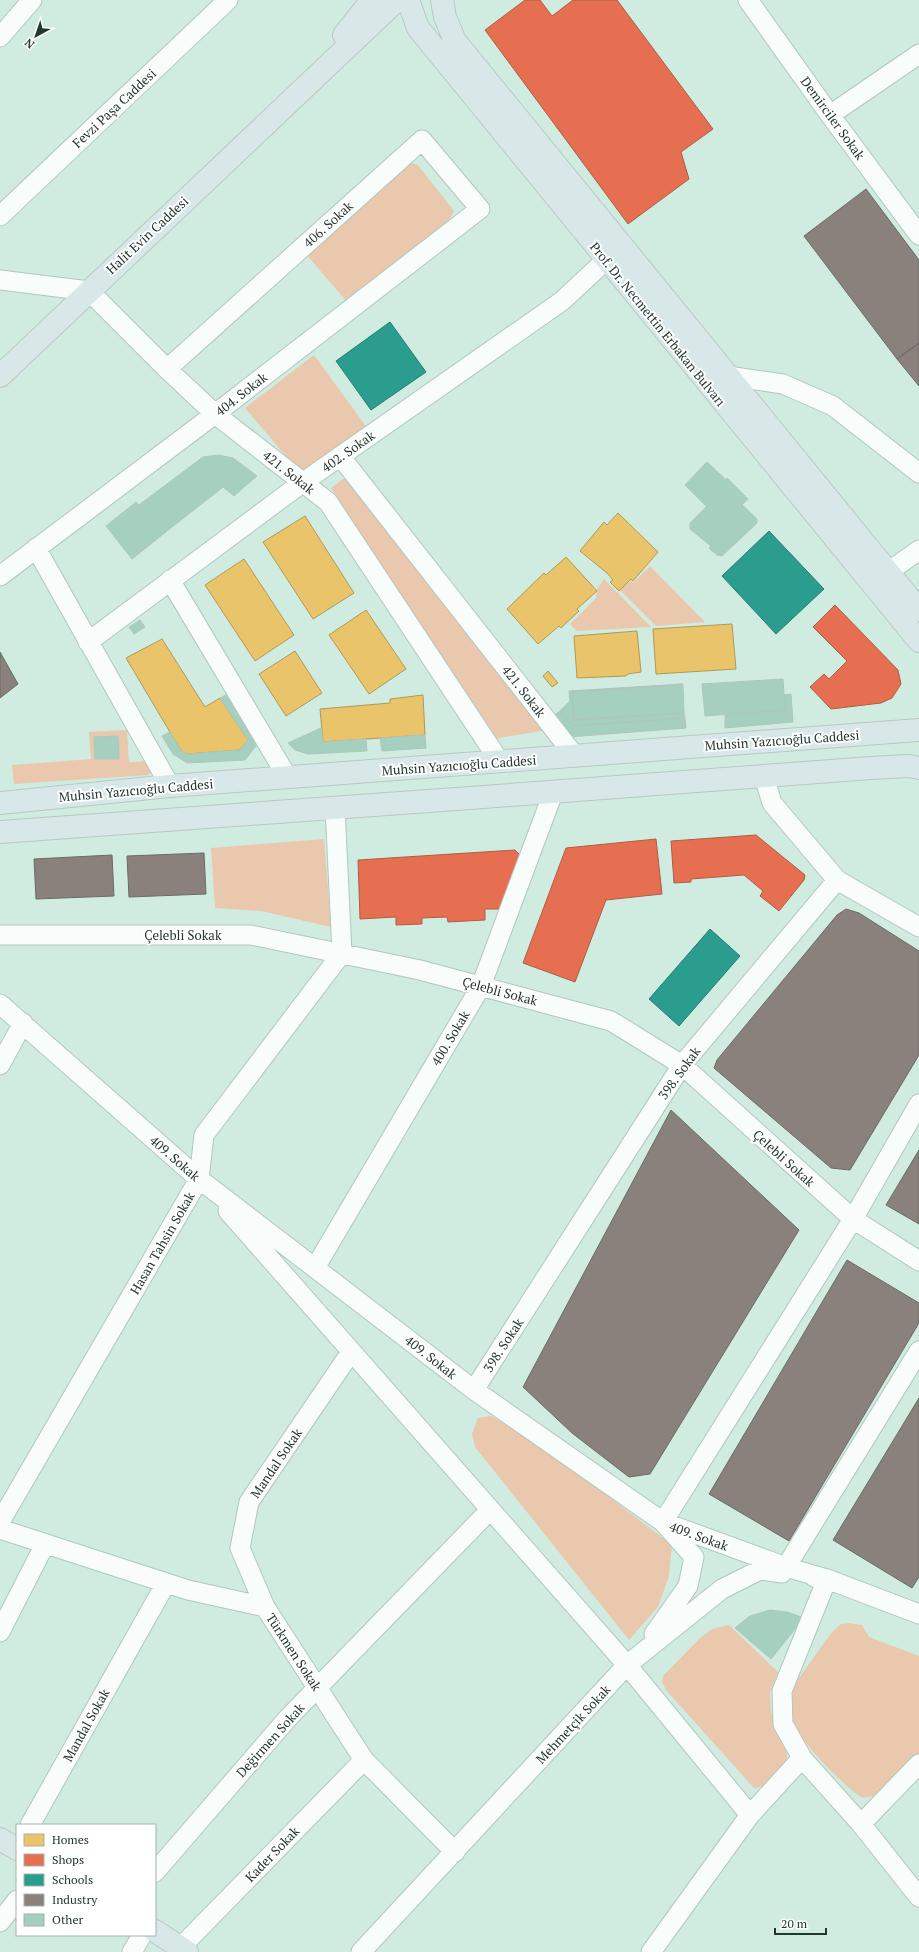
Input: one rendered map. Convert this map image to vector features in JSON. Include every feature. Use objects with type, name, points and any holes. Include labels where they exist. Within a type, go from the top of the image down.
[{"type":"main road","name":"Halit Evin Caddesi","points":[[295,95],[372,0]]},
{"type":"main road","name":"Halit Evin Caddesi","points":[[0,376],[397,0]]},
{"type":"main road","name":"Prof. Dr. Necmettin Erbakan Bulvarı","points":[[408,0],[418,28],[606,260],[919,641]]},
{"type":"main road","name":"Prof. Dr. Necmettin Erbakan Bulvarı","points":[[442,0],[445,18],[454,41],[919,610]]},
{"type":"main road","name":"Muhsin Yazıcıoğlu Caddesi","points":[[0,803],[170,786],[919,730]]},
{"type":"main road","points":[[0,832],[335,807],[553,793],[871,768],[919,768]]},
{"type":"main road","points":[[156,1932],[184,1950]]},
{"type":"street","points":[[0,37],[32,0]]},
{"type":"street","name":"Fevzi Paşa Caddesi","points":[[0,216],[228,0]]},
{"type":"street","name":"Demirciler Sokak","points":[[748,0],[919,236]]},
{"type":"street","points":[[830,115],[919,54]]},
{"type":"street","name":"406. Sokak","points":[[167,369],[422,140],[480,209]]},
{"type":"street","name":"404. Sokak","points":[[0,576],[215,414],[480,209]]},
{"type":"street","name":"402. Sokak","points":[[88,642],[302,483],[562,301],[606,260]]},
{"type":"street","points":[[0,280],[89,291]]},
{"type":"street","name":"421. Sokak","points":[[89,291],[167,369],[215,414],[328,502],[500,762]]},
{"type":"street","points":[[728,376],[783,384],[833,406],[919,472]]},
{"type":"street","name":"421. Sokak","points":[[340,456],[576,756]]},
{"type":"street","points":[[36,548],[170,786]]},
{"type":"street","points":[[888,572],[919,550]]},
{"type":"street","points":[[170,580],[288,778]]},
{"type":"street","points":[[764,777],[772,803],[838,880],[919,927]]},
{"type":"street","name":"400. Sokak","points":[[315,1268],[481,986],[553,793]]},
{"type":"street","points":[[335,807],[342,954]]},
{"type":"street","name":"398. Sokak","points":[[474,1390],[682,1065],[838,880]]},
{"type":"street","name":"Çelebli Sokak","points":[[0,935],[251,935],[420,970],[611,1021],[682,1065],[853,1219],[919,1261]]},
{"type":"street","name":"Hasan Tahsin Sokak","points":[[0,1522],[199,1179],[204,1135],[342,954]]},
{"type":"street","name":"409. Sokak","points":[[0,1004],[199,1179],[474,1390],[663,1522],[786,1567],[827,1579],[919,1613]]},
{"type":"street","points":[[0,1065],[23,1023]]},
{"type":"street","points":[[627,1665],[662,1625],[688,1586],[694,1557],[663,1522],[853,1219],[919,1104]]},
{"type":"street","points":[[199,1179],[627,1665],[750,1815]]},
{"type":"street","points":[[786,1567],[919,1351]]},
{"type":"street","name":"Mandal Sokak","points":[[264,1607],[240,1548],[249,1502],[352,1352]]},
{"type":"street","name":"Değirmen Sokak","points":[[156,1871],[288,1718],[490,1510]]},
{"type":"street","name":"Türkmen Sokak","points":[[0,1529],[188,1590],[264,1607],[364,1760],[455,1852]]},
{"type":"street","points":[[0,1632],[45,1544]]},
{"type":"street","name":"Mehmetçik Sokak","points":[[361,1952],[627,1665],[722,1589],[760,1570],[827,1579]]},
{"type":"street","points":[[827,1579],[782,1691],[783,1724],[802,1758],[861,1824],[919,1896]]},
{"type":"street","name":"Mandal Sokak","points":[[31,1824],[166,1583]]},
{"type":"street","points":[[651,1952],[750,1815],[802,1758]]},
{"type":"street","name":"Kader Sokak","points":[[184,1950],[364,1760]]},
{"type":"street","points":[[861,1824],[919,1764]]},
{"type":"street","points":[[0,1922],[16,1901]]},
{"type":"street","points":[[132,1952],[141,1936]]},
{"type":"shaded area","points":[[411,163],[418,165],[454,211],[447,223],[348,303],[305,253],[401,167]]},
{"type":"shaded area","points":[[314,355],[368,429],[301,474],[245,408]]},
{"type":"shaded area","points":[[347,476],[547,730],[493,739],[331,488]]},
{"type":"shaded area","points":[[650,566],[705,622],[656,626],[620,590],[631,580],[633,583]]},
{"type":"shaded area","points":[[604,579],[651,627],[577,631],[570,624],[596,598],[597,589]]},
{"type":"shaded area","points":[[127,730],[129,762],[150,761],[153,770],[148,775],[14,784],[12,765],[91,759],[89,732]]},
{"type":"shaded area","points":[[324,839],[331,927],[261,911],[215,908],[211,848]]},
{"type":"shaded area","points":[[491,1416],[549,1451],[672,1545],[669,1576],[658,1607],[629,1640],[475,1447],[472,1434],[478,1418]]},
{"type":"shaded area","points":[[849,1623],[862,1625],[869,1637],[919,1656],[919,1753],[879,1795],[863,1798],[847,1786],[826,1766],[807,1744],[795,1728],[791,1718],[790,1707],[790,1696],[793,1686],[832,1632],[841,1624]]},
{"type":"shaded area","points":[[729,1625],[778,1672],[770,1693],[771,1712],[787,1748],[787,1762],[766,1786],[754,1788],[666,1690],[662,1682],[663,1676],[700,1638],[712,1629]]},
{"type":"building: Homes","points":[[618,513],[658,552],[633,581],[631,579],[619,591],[610,582],[613,580],[608,574],[580,551],[604,522],[607,525]]},
{"type":"building: Homes","points":[[305,516],[354,593],[313,619],[263,542]]},
{"type":"building: Homes","points":[[566,557],[597,591],[577,609],[579,611],[561,628],[559,626],[538,644],[507,609],[544,573],[546,575]]},
{"type":"building: Homes","points":[[244,559],[294,635],[255,661],[205,585]]},
{"type":"building: Homes","points":[[366,610],[406,669],[369,694],[329,635]]},
{"type":"building: Homes","points":[[732,624],[736,669],[656,674],[653,629]]},
{"type":"building: Homes","points":[[637,631],[641,672],[628,674],[626,676],[577,678],[574,636]]},
{"type":"building: Homes","points":[[162,639],[205,707],[220,698],[248,740],[240,750],[187,754],[180,749],[126,658]]},
{"type":"building: Homes","points":[[295,651],[322,693],[286,716],[259,674]]},
{"type":"building: Homes","points":[[548,671],[558,683],[552,687],[543,676]]},
{"type":"building: Homes","points":[[423,695],[425,735],[323,742],[320,709],[390,703],[390,699]]},
{"type":"building: Shops","points":[[525,0],[540,0],[552,16],[573,0],[617,0],[713,129],[681,152],[689,179],[628,224],[485,30]]},
{"type":"building: Shops","points":[[835,605],[898,670],[901,684],[892,698],[881,703],[831,709],[810,687],[824,674],[829,679],[847,661],[813,627]]},
{"type":"building: Shops","points":[[756,835],[805,875],[804,880],[779,911],[760,896],[763,891],[744,875],[691,879],[691,882],[674,883],[671,841]]},
{"type":"building: Shops","points":[[656,839],[662,894],[606,900],[575,982],[523,963],[566,848]]},
{"type":"building: Shops","points":[[515,850],[521,856],[500,909],[485,909],[485,920],[448,922],[447,917],[422,918],[422,924],[396,925],[396,917],[360,919],[358,860]]},
{"type":"building: Schools","points":[[390,322],[426,372],[371,410],[336,361]]},
{"type":"building: Schools","points":[[769,531],[824,589],[776,634],[722,576]]},
{"type":"building: Schools","points":[[710,929],[740,956],[679,1026],[649,999]]},
{"type":"building: Industry","points":[[866,189],[919,260],[919,343],[897,359],[804,236]]},
{"type":"building: Industry","points":[[919,343],[919,386],[897,359]]},
{"type":"building: Industry","points":[[0,652],[18,684],[0,698]]},
{"type":"building: Industry","points":[[204,853],[206,894],[129,897],[127,856]]},
{"type":"building: Industry","points":[[112,855],[114,896],[36,899],[34,859]]},
{"type":"building: Industry","points":[[846,909],[859,913],[919,951],[919,1055],[850,1170],[831,1168],[714,1068],[717,1060],[837,915]]},
{"type":"building: Industry","points":[[671,1110],[799,1230],[650,1474],[629,1477],[572,1433],[523,1387]]},
{"type":"building: Industry","points":[[919,1150],[919,1224],[886,1205]]},
{"type":"building: Industry","points":[[847,1260],[919,1303],[919,1323],[789,1541],[709,1494]]},
{"type":"building: Industry","points":[[919,1398],[919,1577],[912,1588],[833,1540]]},
{"type":"building: Other","points":[[218,455],[233,458],[257,476],[234,496],[223,487],[162,535],[139,505],[203,457]]},
{"type":"building: Other","points":[[707,462],[726,480],[727,478],[748,499],[742,505],[725,488],[707,507],[685,485]]},
{"type":"building: Other","points":[[725,488],[757,519],[757,523],[722,556],[717,555],[709,548],[711,546],[690,529],[690,523]]},
{"type":"building: Other","points":[[136,502],[162,535],[132,559],[106,526]]},
{"type":"building: Other","points":[[140,620],[145,627],[134,634],[129,627]]},
{"type":"building: Other","points":[[783,679],[785,710],[705,716],[702,684]]},
{"type":"building: Other","points":[[683,684],[572,692],[574,720],[684,713],[685,718],[572,726],[560,711],[570,701],[569,691]]},
{"type":"building: Other","points":[[683,685],[684,713],[574,720],[572,692]]},
{"type":"building: Other","points":[[230,693],[259,742],[245,760],[187,763],[173,754],[162,736],[170,732],[180,749],[187,754],[240,750],[248,740],[220,698]]},
{"type":"building: Other","points":[[791,694],[793,722],[725,728],[725,715],[785,710],[784,695]]},
{"type":"building: Other","points":[[560,711],[572,726],[685,718],[686,728],[568,737],[552,717]]},
{"type":"building: Other","points":[[321,728],[323,742],[366,739],[367,751],[308,754],[295,750],[288,743]]},
{"type":"building: Other","points":[[425,735],[426,748],[382,751],[380,738]]},
{"type":"building: Other","points":[[118,736],[119,759],[95,759],[94,737]]},
{"type":"building: Other","points":[[770,1610],[787,1612],[804,1618],[771,1659],[735,1628],[750,1616]]}]
